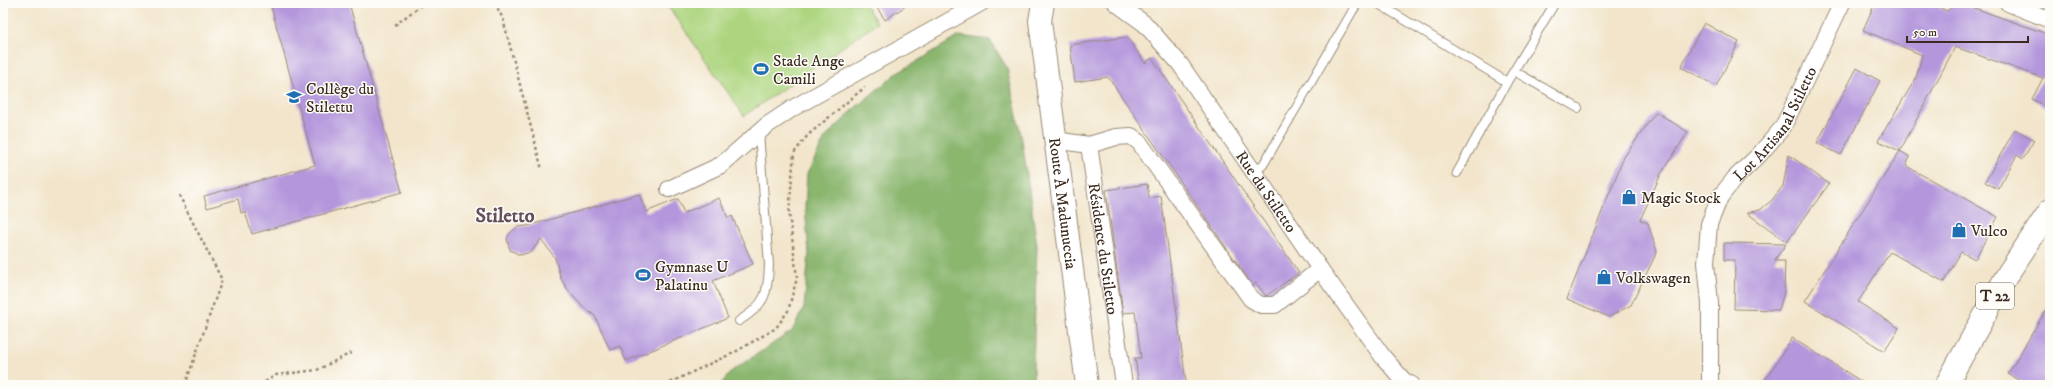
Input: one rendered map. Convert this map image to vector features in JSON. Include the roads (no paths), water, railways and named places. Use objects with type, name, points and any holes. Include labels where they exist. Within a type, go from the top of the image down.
[{"type":"main road","name":"Route À Madunuccia","points":[[1038,9],[1087,385]]},
{"type":"main road","name":"T 22","points":[[1946,385],[2006,275],[2050,210]]},
{"type":"street","name":"Rue du Stiletto","points":[[1116,3],[1146,24],[1180,64],[1382,357],[1404,381],[1412,385]]},
{"type":"street","name":"Lot Artisanal Stiletto","points":[[1710,385],[1710,303],[1706,264],[1709,224],[1720,197],[1735,178],[1759,155],[1783,127],[1842,3]]},
{"type":"street","points":[[2008,3],[2050,20]]},
{"type":"street","points":[[669,189],[721,165],[759,132],[793,108],[975,4]]},
{"type":"street","points":[[1055,140],[1088,145],[1116,137],[1131,136],[1139,142],[1251,299],[1261,306],[1275,305],[1320,269]]},
{"type":"street","name":"Résidence du Stiletto","points":[[1088,145],[1124,385]]},
{"type":"lane","points":[[1254,172],[1263,165],[1352,12],[1357,4],[1360,3]]},
{"type":"lane","points":[[1377,3],[1507,82]]},
{"type":"lane","points":[[1457,173],[1507,82],[1555,3]]},
{"type":"lane","points":[[1514,70],[1578,108]]},
{"type":"lane","points":[[739,321],[759,306],[768,286],[769,265],[759,132]]},
{"type":"place","name":"Stade Ange Camili","points":[[761,69]]},
{"type":"place","name":"Collège du Stilettu","points":[[294,97]]},
{"type":"place","name":"Magic Stock","points":[[1629,197]]},
{"type":"place","name":"Vulco","points":[[1959,230]]},
{"type":"place","name":"Gymnase U Palatinu","points":[[643,275]]},
{"type":"place","name":"Volkswagen","points":[[1604,277]]},
{"type":"district","name":"Stiletto","points":[[505,215]]}]
